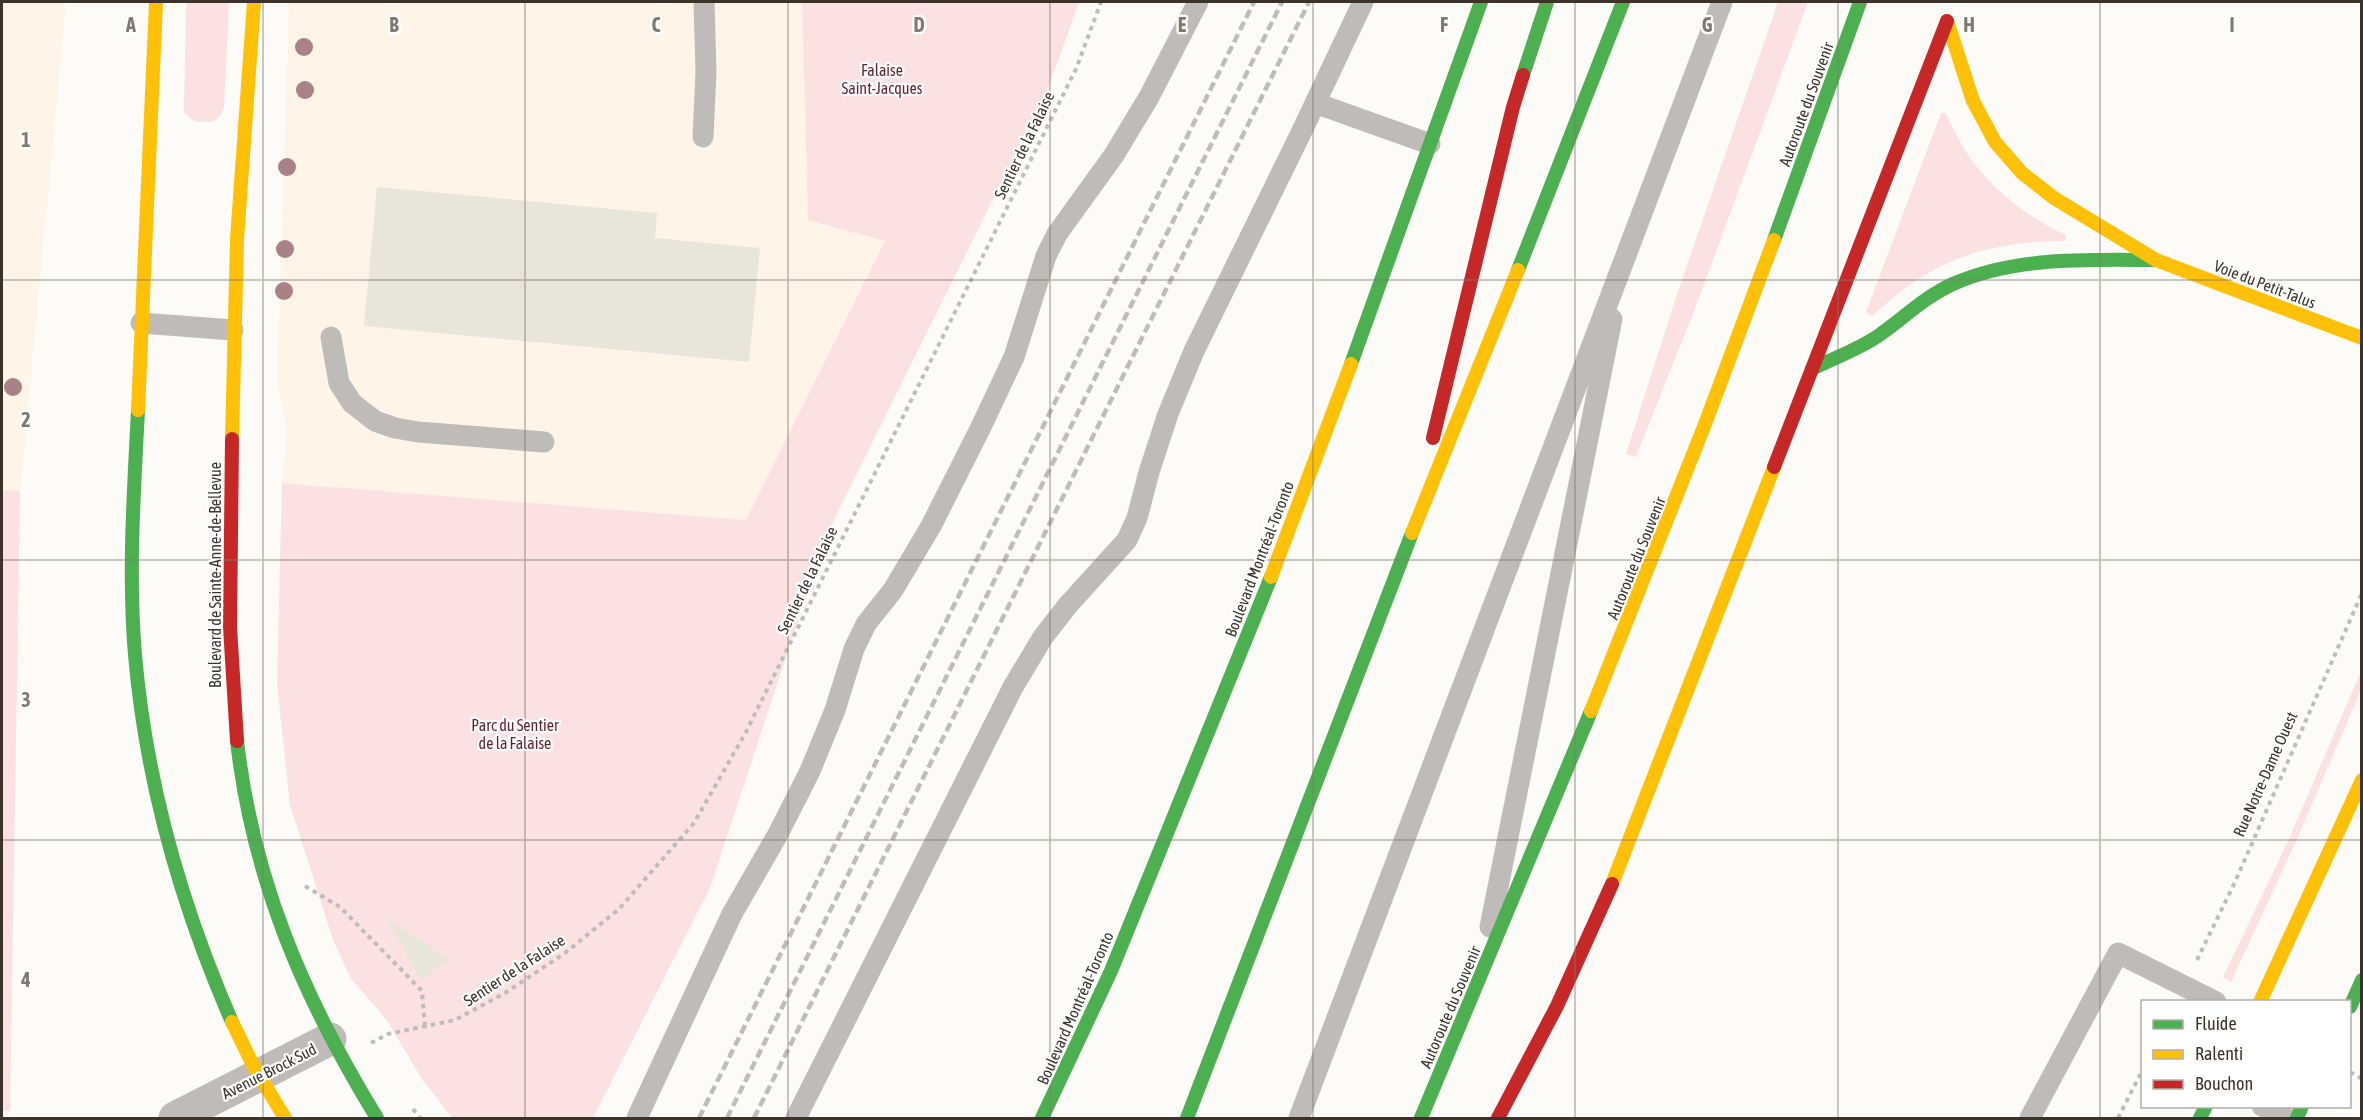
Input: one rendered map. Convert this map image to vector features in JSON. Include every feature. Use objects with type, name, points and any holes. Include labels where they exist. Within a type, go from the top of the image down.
[{"type":"main road","points":[[156,2],[141,323],[132,592],[135,656],[153,780],[183,892],[213,978],[236,1032],[285,1119]]},
{"type":"main road","name":"Boulevard de Sainte-Anne-de-Bellevue","points":[[254,2],[239,203],[233,330],[230,549],[231,688],[235,735],[249,816],[266,885],[297,971],[330,1039],[377,1119]]},
{"type":"main road","name":"Boulevard Montréal-Toronto","points":[[1042,1119],[1111,971],[1250,631],[1343,387],[1481,2]]},
{"type":"main road","points":[[1407,547],[1512,107],[1547,2]]},
{"type":"main road","points":[[1187,1119],[1407,547],[1573,134],[1623,2]]},
{"type":"main road","name":"Autoroute du Souvenir","points":[[1421,1119],[1668,524],[1860,2]]},
{"type":"main road","points":[[1498,1119],[1544,1034],[1608,892],[1661,762],[1947,21],[1973,101],[1995,142],[2007,158],[2054,198],[2156,260]]},
{"type":"main road","points":[[1812,369],[1877,337],[1930,296],[1983,273],[2044,262],[2156,260]]},
{"type":"main road","name":"Voie du Petit-Talus","points":[[2156,260],[2361,338]]},
{"type":"main road","points":[[2261,1000],[2361,780]]},
{"type":"main road","points":[[2351,1002],[2361,980]]},
{"type":"street","name":"Avenue Brock Sud","points":[[175,1119],[330,1039]]},
{"type":"lane","points":[[703,137],[706,72],[704,2]]},
{"type":"lane","points":[[637,1119],[732,914],[778,834],[810,771],[835,710],[854,649],[866,624],[893,590],[931,526],[995,399],[1014,357],[1046,256],[1057,234],[1114,155],[1137,117],[1198,2]]},
{"type":"lane","points":[[796,1119],[1013,687],[1043,637],[1068,605],[1127,540],[1137,518],[1168,414],[1194,351],[1363,2]]},
{"type":"lane","points":[[1299,1119],[1722,2]]},
{"type":"lane","points":[[1316,103],[1430,144]]},
{"type":"lane","points":[[1478,985],[1623,260]]},
{"type":"lane","points":[[141,323],[233,330]]},
{"type":"lane","points":[[331,337],[339,383],[352,403],[375,421],[394,428],[418,432],[544,441]]},
{"type":"lane","points":[[2030,1119],[2118,953],[2212,1000]]},
{"type":"lane","points":[[2264,1108],[2286,1119]]},
{"type":"path","name":"Sentier de la Falaise","points":[[365,1047],[388,1034],[455,1020],[505,993],[565,953],[619,909],[694,823],[746,732],[1076,69],[1101,2]]},
{"type":"path","name":"Rue Notre-Dame Ouest","points":[[2194,966],[2235,882],[2361,593]]},
{"type":"path","points":[[305,886],[340,907],[422,991],[425,1027]]},
{"type":"path","points":[[2118,1119],[2141,1073]]},
{"type":"shaded area","points":[[2,2],[66,2],[20,491],[2,490]]},
{"type":"shaded area","points":[[289,2],[802,2],[808,220],[885,241],[747,520],[282,483],[287,433],[277,381]]},
{"type":"green space","points":[[186,2],[229,2],[224,108],[221,115],[214,121],[197,121],[190,118],[184,111]]},
{"type":"green space","name":"Parc du Sentier de la Falaise","points":[[802,2],[1079,2],[1049,86],[825,538],[710,888],[593,1118],[452,1118],[422,1079],[386,1019],[351,979],[333,940],[290,805],[277,684],[282,483],[746,520],[885,241],[808,220]]},
{"type":"green space","points":[[1778,2],[1808,2],[1699,298],[1636,457],[1626,454],[1677,294]]},
{"type":"green space","points":[[1941,113],[1946,113],[1966,152],[1994,186],[2028,213],[2066,235],[2065,241],[1992,248],[1957,259],[1916,280],[1872,316],[1866,312]]},
{"type":"green space","points":[[2,490],[20,491],[10,1111],[2,1111]]},
{"type":"green space","points":[[2361,671],[2361,690],[2297,839],[2231,982],[2223,977],[2288,841]]},
{"type":"building","points":[[377,187],[657,213],[655,238],[760,248],[749,362],[364,326]]},
{"type":"building","points":[[386,918],[449,959],[421,981]]},
{"type":"railway","points":[[699,1118],[1254,2]]},
{"type":"railway","points":[[727,1118],[1282,2]]},
{"type":"railway","points":[[754,1118],[1309,2]]},
{"type":"traffic: fast","points":[[1351,364],[1481,2]]},
{"type":"traffic: fast","points":[[1523,75],[1547,2]]},
{"type":"traffic: fast","points":[[1518,270],[1623,2]]},
{"type":"traffic: fast","points":[[1774,240],[1860,2]]},
{"type":"traffic: fast","points":[[1812,369],[1870,341],[1942,289],[1977,275],[2027,264],[2156,260]]},
{"type":"traffic: fast","points":[[138,410],[132,532],[132,594],[140,702],[168,842],[197,933],[232,1022]]},
{"type":"traffic: fast","points":[[1187,1118],[1412,533]]},
{"type":"traffic: fast","points":[[1042,1118],[1111,971],[1271,577]]},
{"type":"traffic: fast","points":[[1421,1118],[1591,711]]},
{"type":"traffic: fast","points":[[237,741],[255,842],[286,937],[327,1029],[377,1118]]},
{"type":"traffic: fast","points":[[2351,1005],[2362,980]]},
{"type":"traffic: fast","points":[[2200,1118],[2205,1108]]},
{"type":"traffic: fast","points":[[2297,1118],[2301,1108]]},
{"type":"traffic: slow","points":[[138,410],[156,2]]},
{"type":"traffic: slow","points":[[232,439],[237,239],[254,2]]},
{"type":"traffic: slow","points":[[1947,21],[1973,101],[1995,142],[2022,173],[2054,198],[2156,260],[2362,338]]},
{"type":"traffic: slow","points":[[1591,711],[1705,424],[1774,240]]},
{"type":"traffic: slow","points":[[1412,533],[1518,270]]},
{"type":"traffic: slow","points":[[1271,577],[1351,364]]},
{"type":"traffic: slow","points":[[1612,884],[1774,467]]},
{"type":"traffic: slow","points":[[2261,1000],[2362,780]]},
{"type":"traffic: slow","points":[[232,1022],[253,1065],[285,1118]]},
{"type":"traffic: jam","points":[[1774,467],[1947,21]]},
{"type":"traffic: jam","points":[[1433,438],[1513,107],[1523,75]]},
{"type":"traffic: jam","points":[[232,439],[230,627],[237,741]]},
{"type":"traffic: jam","points":[[1498,1118],[1557,1006],[1612,884]]},
{"type":"park label","name":"Falaise Saint-Jacques","points":[[882,79]]}]
